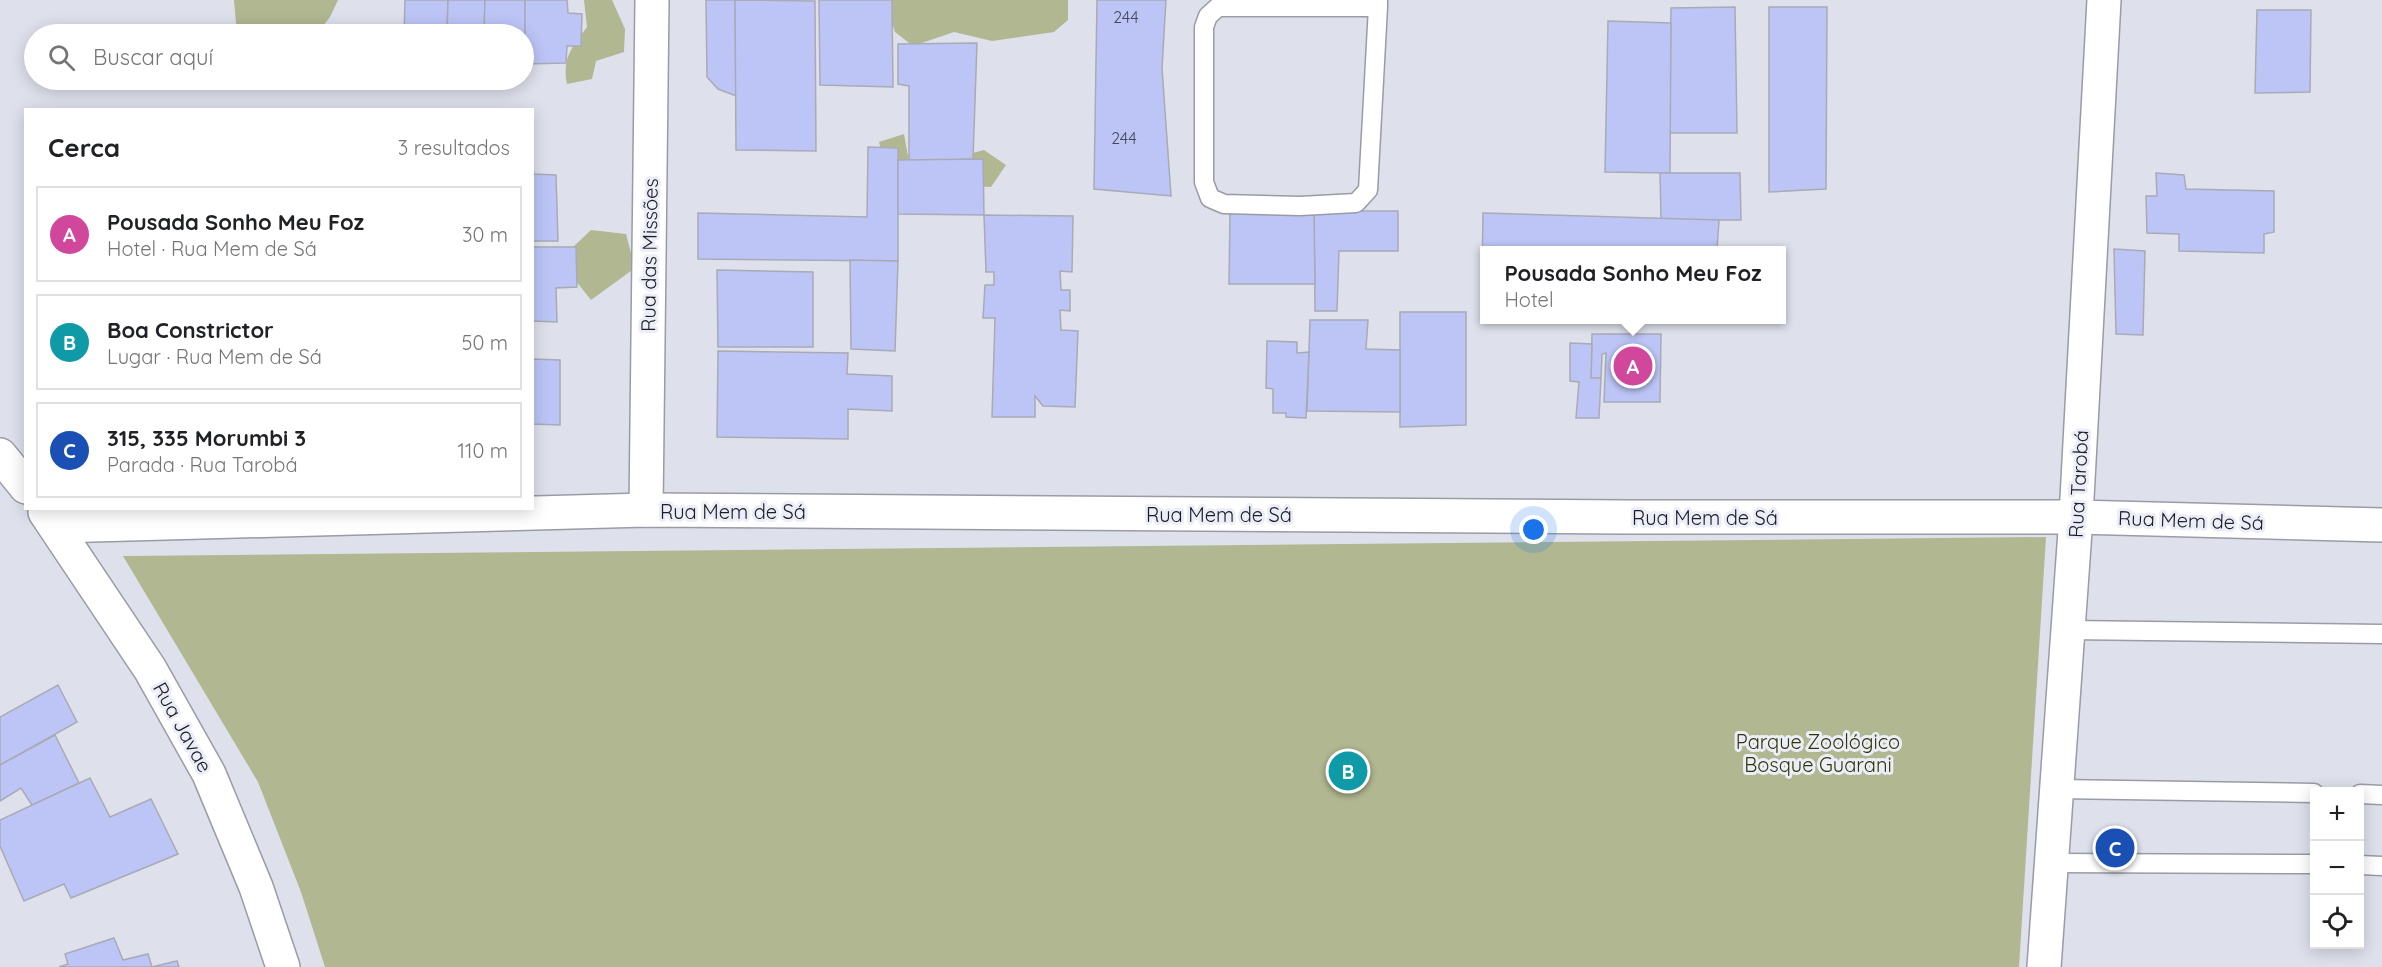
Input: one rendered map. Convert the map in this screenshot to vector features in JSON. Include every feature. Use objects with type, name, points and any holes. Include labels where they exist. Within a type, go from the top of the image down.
[{"type":"street","name":"Rua das Missões","points":[[646,510],[652,0]]},
{"type":"street","name":"Rua Tarobá","points":[[2044,967],[2069,630],[2104,0]]},
{"type":"street","points":[[0,455],[24,485]]},
{"type":"street","name":"Rua Mem de Sá","points":[[50,518],[646,510],[1626,517],[2076,517],[2382,525]]},
{"type":"street","name":"Rua Javae","points":[[50,518],[150,669],[209,774],[256,887],[283,967]]},
{"type":"lane","points":[[1378,4],[1368,190],[1356,203],[1300,206],[1224,204],[1210,198],[1204,182],[1204,27],[1208,16],[1218,7],[1378,4]]},
{"type":"lane","points":[[2069,630],[2382,634]]},
{"type":"lane","points":[[2057,789],[2310,793]]},
{"type":"lane","points":[[2364,794],[2382,795]]},
{"type":"lane","points":[[2053,863],[2310,864]]},
{"type":"lane","points":[[2364,866],[2382,866]]},
{"type":"green space","points":[[234,0],[338,0],[325,24],[236,24]]},
{"type":"green space","points":[[584,0],[612,0],[625,29],[624,52],[596,61],[592,79],[567,84],[567,60],[587,27]]},
{"type":"green space","points":[[885,0],[1068,0],[1068,20],[1054,32],[992,41],[954,32],[913,46],[895,32]]},
{"type":"green space","points":[[904,134],[909,162],[932,164],[984,150],[1006,165],[991,187],[965,186],[892,195],[879,142]]},
{"type":"green space","points":[[591,230],[626,234],[635,268],[591,300],[576,281],[571,249]]},
{"type":"green space","name":"Parque Zoológico Bosque Guarani","points":[[2046,537],[2019,967],[325,967],[301,892],[258,782],[123,556]]},
{"type":"building","points":[[405,0],[448,0],[447,24],[404,24]]},
{"type":"building","points":[[448,0],[485,0],[484,24],[447,24]]},
{"type":"building","points":[[485,0],[525,0],[525,24],[484,24]]},
{"type":"building","points":[[525,0],[567,0],[568,13],[582,14],[581,46],[567,46],[566,63],[534,64],[534,24],[525,24]]},
{"type":"building","points":[[706,0],[735,0],[736,96],[718,89],[707,77]]},
{"type":"building","points":[[735,0],[815,1],[816,151],[736,150]]},
{"type":"building","points":[[819,0],[892,0],[893,87],[820,85]]},
{"type":"building","points":[[1097,0],[1166,0],[1162,68],[1171,196],[1094,189]]},
{"type":"building","points":[[1735,7],[1737,133],[1669,133],[1671,8]]},
{"type":"building","points":[[1769,7],[1827,7],[1826,189],[1769,192]]},
{"type":"building","points":[[2257,10],[2311,10],[2310,92],[2255,93]]},
{"type":"building","points":[[1608,21],[1671,23],[1670,173],[1605,172]]},
{"type":"building","points":[[977,43],[973,159],[909,162],[909,86],[898,84],[898,44]]},
{"type":"building","points":[[868,147],[898,148],[898,261],[698,259],[698,213],[867,217]]},
{"type":"building","points":[[983,159],[984,215],[898,214],[898,160]]},
{"type":"building","points":[[1660,173],[1740,173],[1741,220],[1661,220]]},
{"type":"building","points":[[2156,173],[2184,175],[2186,189],[2274,191],[2274,232],[2264,234],[2264,253],[2179,251],[2179,234],[2147,233],[2146,196],[2157,196]]},
{"type":"building","points":[[534,174],[556,175],[558,241],[534,241]]},
{"type":"building","points":[[1314,211],[1398,211],[1398,251],[1339,251],[1337,311],[1315,311]]},
{"type":"building","points":[[1314,211],[1315,284],[1229,284],[1230,212]]},
{"type":"building","points":[[1483,213],[1719,220],[1717,246],[1482,246]]},
{"type":"building","points":[[984,215],[1073,216],[1072,272],[1060,271],[1061,290],[1070,290],[1070,311],[1060,310],[1061,330],[1078,331],[1075,407],[1043,406],[1035,396],[1035,417],[992,417],[995,318],[983,318],[985,285],[994,285],[994,272],[986,272]]},
{"type":"building","points":[[534,247],[576,247],[577,287],[556,288],[557,322],[534,321]]},
{"type":"building","points":[[2114,249],[2145,251],[2143,335],[2116,334]]},
{"type":"building","points":[[850,260],[898,261],[895,351],[851,349]]},
{"type":"building","points":[[717,270],[813,272],[813,347],[718,347]]},
{"type":"building","points":[[1400,312],[1466,312],[1466,425],[1400,427]]},
{"type":"building","points":[[1310,320],[1368,320],[1366,349],[1400,350],[1400,412],[1307,411]]},
{"type":"building","points":[[1592,334],[1661,334],[1660,402],[1604,402],[1606,353],[1602,354],[1601,378],[1591,378]]},
{"type":"building","points":[[1267,341],[1297,342],[1297,353],[1309,352],[1306,418],[1286,417],[1286,413],[1273,413],[1273,389],[1266,388]]},
{"type":"building","points":[[1570,343],[1592,344],[1591,378],[1601,378],[1599,418],[1576,418],[1579,382],[1570,381]]},
{"type":"building","points":[[718,351],[848,353],[847,374],[892,376],[892,411],[848,409],[848,439],[717,437]]},
{"type":"building","points":[[534,359],[560,360],[560,425],[534,424]]},
{"type":"building","points":[[58,685],[77,722],[0,765],[0,717]]},
{"type":"building","points":[[55,735],[79,783],[32,805],[21,788],[0,801],[0,765]]},
{"type":"building","points":[[90,778],[110,817],[151,799],[178,854],[71,898],[64,884],[24,901],[0,846],[0,820]]},
{"type":"building","points":[[114,938],[123,960],[148,954],[152,967],[59,967],[68,964],[65,954]]},
{"type":"building","points":[[177,961],[179,967],[152,967]]},
{"type":"place","name":"Pousada Sonho Meu Foz","points":[[1633,366]]},
{"type":"place","name":"Boa Constrictor","points":[[1348,771]]},
{"type":"place","name":"315, 335 Morumbi 3","points":[[2115,848]]}]
